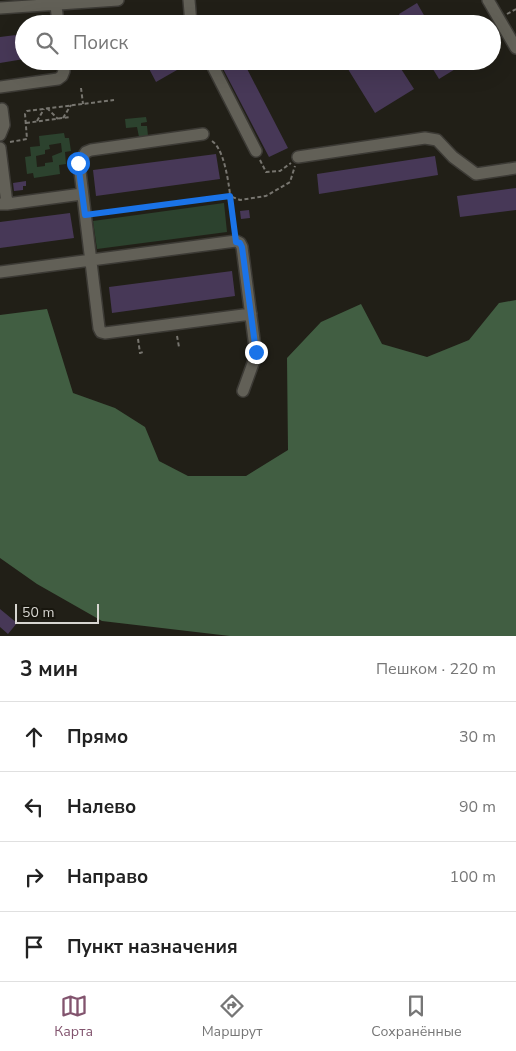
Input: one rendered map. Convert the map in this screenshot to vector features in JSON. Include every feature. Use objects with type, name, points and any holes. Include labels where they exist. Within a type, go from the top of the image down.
[{"type":"street","points":[[0,8],[118,0]]},
{"type":"street","points":[[189,0],[190,15]]},
{"type":"street","points":[[488,0],[497,15]]},
{"type":"street","points":[[56,5],[57,15]]},
{"type":"street","points":[[501,22],[516,47]]},
{"type":"street","points":[[0,87],[58,79],[62,76],[64,70]]},
{"type":"street","points":[[215,70],[256,151]]},
{"type":"street","points":[[2,109],[4,125],[4,204],[82,194]]},
{"type":"street","points":[[204,134],[88,151],[78,163],[99,328],[101,332],[251,314]]},
{"type":"street","points":[[298,157],[425,138],[437,140],[453,158],[476,174],[516,168]]},
{"type":"street","points":[[0,272],[240,243],[256,355],[243,391]]},
{"type":"path","points":[[81,88],[83,104]]},
{"type":"path","points":[[3,142],[27,139],[25,112],[114,100]]},
{"type":"path","points":[[64,118],[70,105]]},
{"type":"path","points":[[46,109],[58,119]]},
{"type":"path","points":[[37,121],[46,109]]},
{"type":"path","points":[[26,123],[70,117]]},
{"type":"path","points":[[204,134],[216,143],[226,164],[236,242]]},
{"type":"path","points":[[256,151],[266,172],[280,171],[298,157]]},
{"type":"path","points":[[85,215],[230,196],[240,200],[266,196],[290,182],[298,157]]},
{"type":"path","points":[[177,334],[179,348]]},
{"type":"path","points":[[138,340],[140,353],[143,352]]},
{"type":"green space","points":[[146,117],[147,122],[141,123],[141,126],[147,126],[148,136],[139,137],[137,127],[126,128],[125,119]]},
{"type":"green space","points":[[64,133],[65,138],[69,138],[71,151],[65,152],[66,164],[59,165],[60,174],[34,178],[33,173],[27,174],[25,157],[31,156],[30,147],[40,146],[39,136]],"holes":[[[61,143],[62,152],[52,156],[53,162],[37,167],[36,156],[45,154],[45,150],[50,149],[49,145]]]},
{"type":"green space","points":[[224,203],[227,232],[97,249],[93,221]]},
{"type":"green space","points":[[516,300],[516,636],[230,636],[102,621],[37,584],[0,558],[0,315],[47,309],[73,393],[115,408],[145,427],[159,461],[188,476],[246,476],[288,450],[287,358],[321,322],[361,304],[382,344],[427,357],[469,340],[499,303]]},
{"type":"building","points":[[417,3],[424,15],[400,15]]},
{"type":"building","points":[[15,35],[15,60],[0,63],[0,37]]},
{"type":"building","points":[[150,70],[177,70],[156,82]]},
{"type":"building","points":[[224,70],[248,70],[288,148],[269,157]]},
{"type":"building","points":[[349,70],[402,70],[414,89],[375,113]]},
{"type":"building","points":[[434,70],[454,70],[439,79]]},
{"type":"building","points":[[216,154],[220,179],[96,196],[93,170]]},
{"type":"building","points":[[435,156],[438,175],[319,194],[317,174]]},
{"type":"building","points":[[26,181],[26,186],[23,186],[23,190],[14,191],[13,183]]},
{"type":"building","points":[[516,188],[516,210],[460,217],[457,196]]},
{"type":"building","points":[[249,210],[250,218],[241,219],[240,211]]},
{"type":"building","points":[[70,213],[74,238],[0,248],[0,222]]},
{"type":"building","points":[[232,271],[235,296],[112,313],[109,287]]},
{"type":"building","points":[[0,609],[17,623],[8,634],[0,627]]},
{"type":"route","points":[[78,163],[85,215],[230,196],[236,242],[240,243],[242,247],[256,352]]}]
